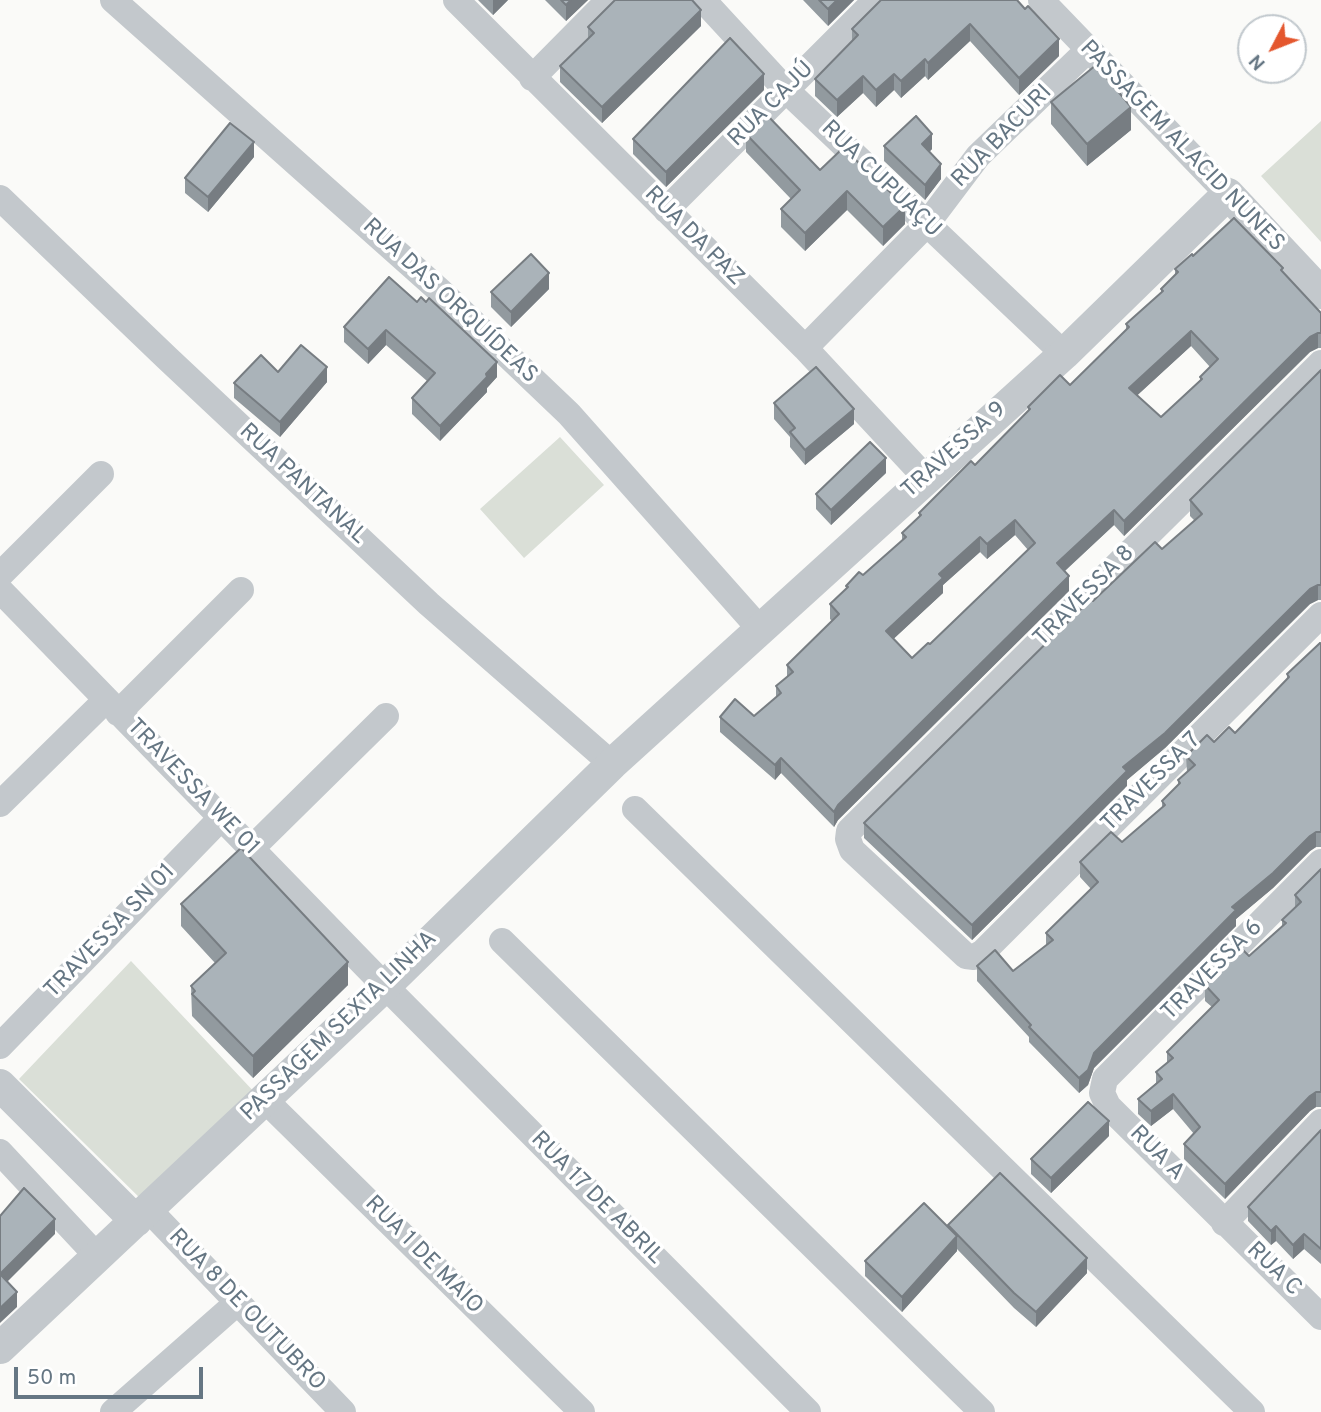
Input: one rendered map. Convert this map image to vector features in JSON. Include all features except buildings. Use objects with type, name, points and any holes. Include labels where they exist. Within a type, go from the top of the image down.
[{"type":"street","name":"RUA DA PAZ","points":[[456,0],[805,348],[925,477]]},
{"type":"street","points":[[532,78],[609,0]]},
{"type":"street","name":"RUA CUPUAÇU","points":[[703,0],[787,90],[1064,354]]},
{"type":"street","name":"RUA CAJÚ","points":[[666,210],[876,0]]},
{"type":"street","name":"PASSAGEM ALACID NUNES","points":[[1041,0],[1321,293]]},
{"type":"street","name":"RUA DAS ORQUÍDEAS","points":[[116,1],[439,289],[569,414],[760,629]]},
{"type":"street","name":"RUA BACURI","points":[[805,348],[926,225],[978,156],[1088,50]]},
{"type":"street","name":"TRAVESSA 9","points":[[678,704],[925,477],[1064,354],[1228,194]]},
{"type":"street","name":"RUA PANTANAL","points":[[0,198],[429,604],[612,764]]},
{"type":"street","name":"TRAVESSA 8","points":[[983,952],[974,957],[966,956],[852,850],[848,839],[849,831],[1321,363]]},
{"type":"street","points":[[0,575],[101,474]]},
{"type":"street","name":"TRAVESSA WE 01","points":[[0,590],[384,986]]},
{"type":"street","points":[[0,804],[241,590]]},
{"type":"street","name":"TRAVESSA 7","points":[[983,952],[1321,615]]},
{"type":"street","name":"PASSAGEM SEXTA LINHA","points":[[0,1348],[678,704]]},
{"type":"street","points":[[251,849],[387,716]]},
{"type":"street","points":[[635,809],[1252,1412]]},
{"type":"street","name":"TRAVESSA SN 01","points":[[0,1046],[222,817]]},
{"type":"street","name":"TRAVESSA 6","points":[[1105,1079],[1321,862]]},
{"type":"street","points":[[502,941],[982,1412]]},
{"type":"street","name":"RUA 17 DE ABRIL","points":[[384,986],[808,1412]]},
{"type":"street","name":"RUA A","points":[[1105,1079],[1102,1093],[1108,1106],[1224,1223]]},
{"type":"street","points":[[0,1085],[142,1215]]},
{"type":"street","name":"RUA 1 DE MAIO","points":[[264,1099],[582,1412]]},
{"type":"street","points":[[1224,1223],[1321,1122]]},
{"type":"street","points":[[0,1152],[98,1257]]},
{"type":"street","name":"RUA 8 DE OUTUBRO","points":[[142,1215],[238,1302],[343,1412]]},
{"type":"street","name":"RUA C","points":[[1224,1223],[1321,1317]]},
{"type":"street","points":[[113,1412],[238,1302]]},
{"type":"shaded area","points":[[1321,121],[1321,242],[1261,176]]},
{"type":"shaded area","points":[[560,437],[604,485],[524,558],[480,509]]},
{"type":"shaded area","points":[[131,961],[258,1096],[149,1207],[19,1079]]}]
